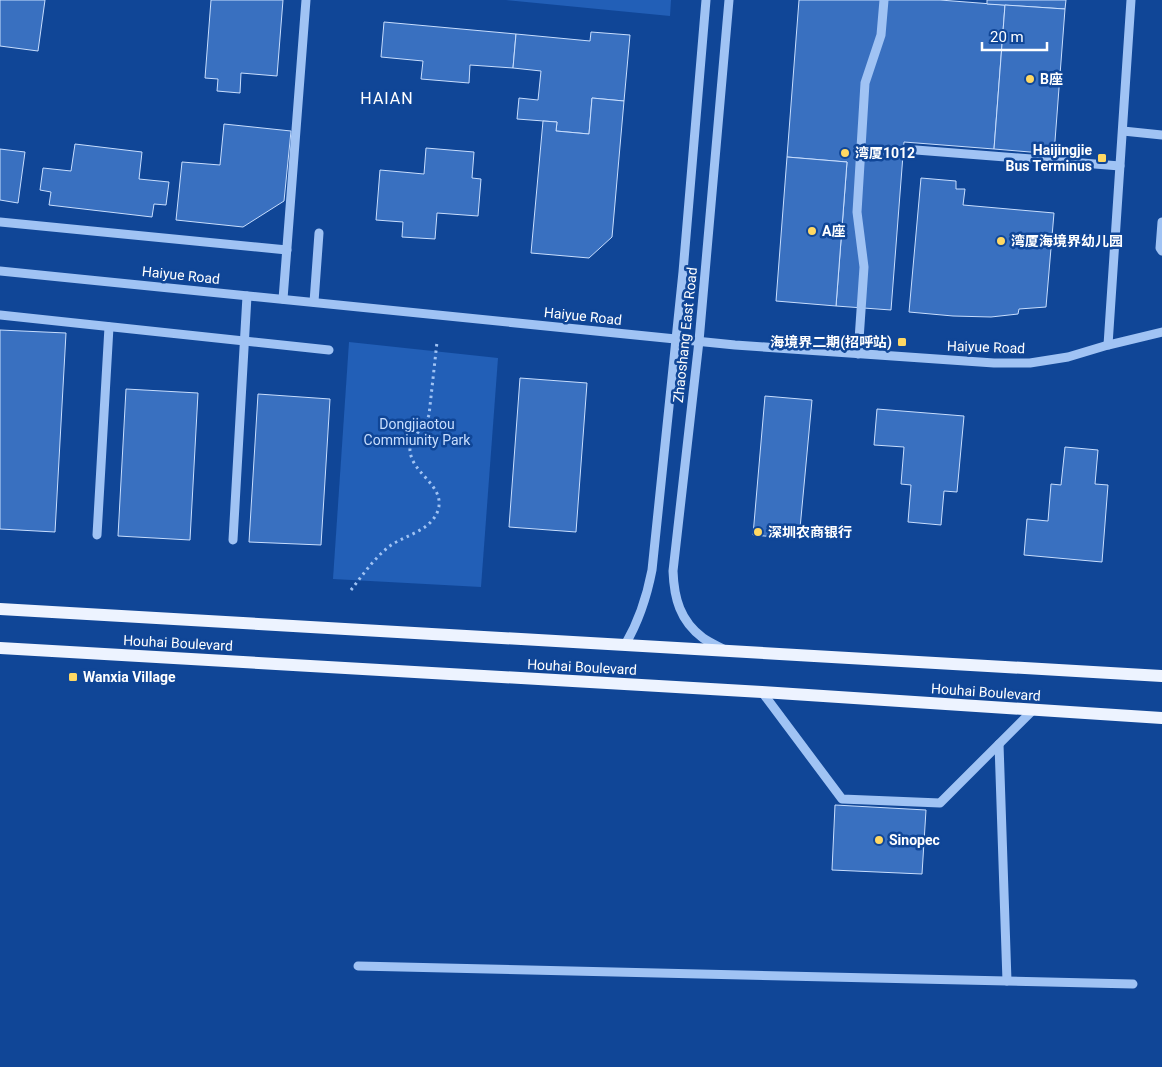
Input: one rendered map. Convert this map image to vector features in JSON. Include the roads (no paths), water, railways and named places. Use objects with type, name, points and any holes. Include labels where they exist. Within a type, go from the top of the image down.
[{"type":"main road","name":"Houhai Boulevard","points":[[0,609],[1162,676]]},
{"type":"main road","name":"Houhai Boulevard","points":[[0,648],[762,692],[1162,718]]},
{"type":"street","points":[[283,299],[306,0]]},
{"type":"street","name":"Zhaoshang East Road","points":[[625,645],[643,606],[652,570],[684,262],[706,0]]},
{"type":"street","name":"Zhaoshang East Road","points":[[725,650],[704,638],[689,624],[679,609],[673,587],[673,571],[699,341],[729,0]]},
{"type":"street","points":[[858,354],[864,266],[857,212],[865,83],[881,35],[884,0]]},
{"type":"street","points":[[1108,345],[1131,0]]},
{"type":"street","points":[[1123,131],[1162,135]]},
{"type":"street","points":[[916,150],[1120,166]]},
{"type":"street","points":[[0,222],[287,250]]},
{"type":"street","points":[[1162,222],[1160,248],[1162,251]]},
{"type":"street","points":[[314,302],[319,233]]},
{"type":"street","name":"Haiyue Road","points":[[0,271],[755,347],[994,363],[1030,362],[1068,357],[1162,332]]},
{"type":"street","points":[[233,540],[247,296]]},
{"type":"street","points":[[0,315],[329,350]]},
{"type":"street","points":[[97,535],[109,327]]},
{"type":"street","points":[[762,692],[842,799],[940,803],[1032,711]]},
{"type":"street","points":[[999,744],[1007,981]]},
{"type":"street","points":[[358,966],[1134,984]]},
{"type":"place","name":"B座","points":[[1030,79]]},
{"type":"place","name":"湾厦1012","points":[[845,153]]},
{"type":"place","name":"Haijingjie Bus Terminus","points":[[1102,158]]},
{"type":"place","name":"A座","points":[[812,231]]},
{"type":"place","name":"湾厦海境界幼儿园","points":[[1001,241]]},
{"type":"place","name":"海境界二期(招呼站)","points":[[902,342]]},
{"type":"place","name":"深圳农商银行","points":[[758,532]]},
{"type":"place","name":"Wanxia Village","points":[[73,677]]},
{"type":"place","name":"Sinopec","points":[[879,840]]},
{"type":"district","name":"HAIAN","points":[[387,98]]},
{"type":"park label","name":"Dongjiaotou Commiunity Park","points":[[417,432]]}]
